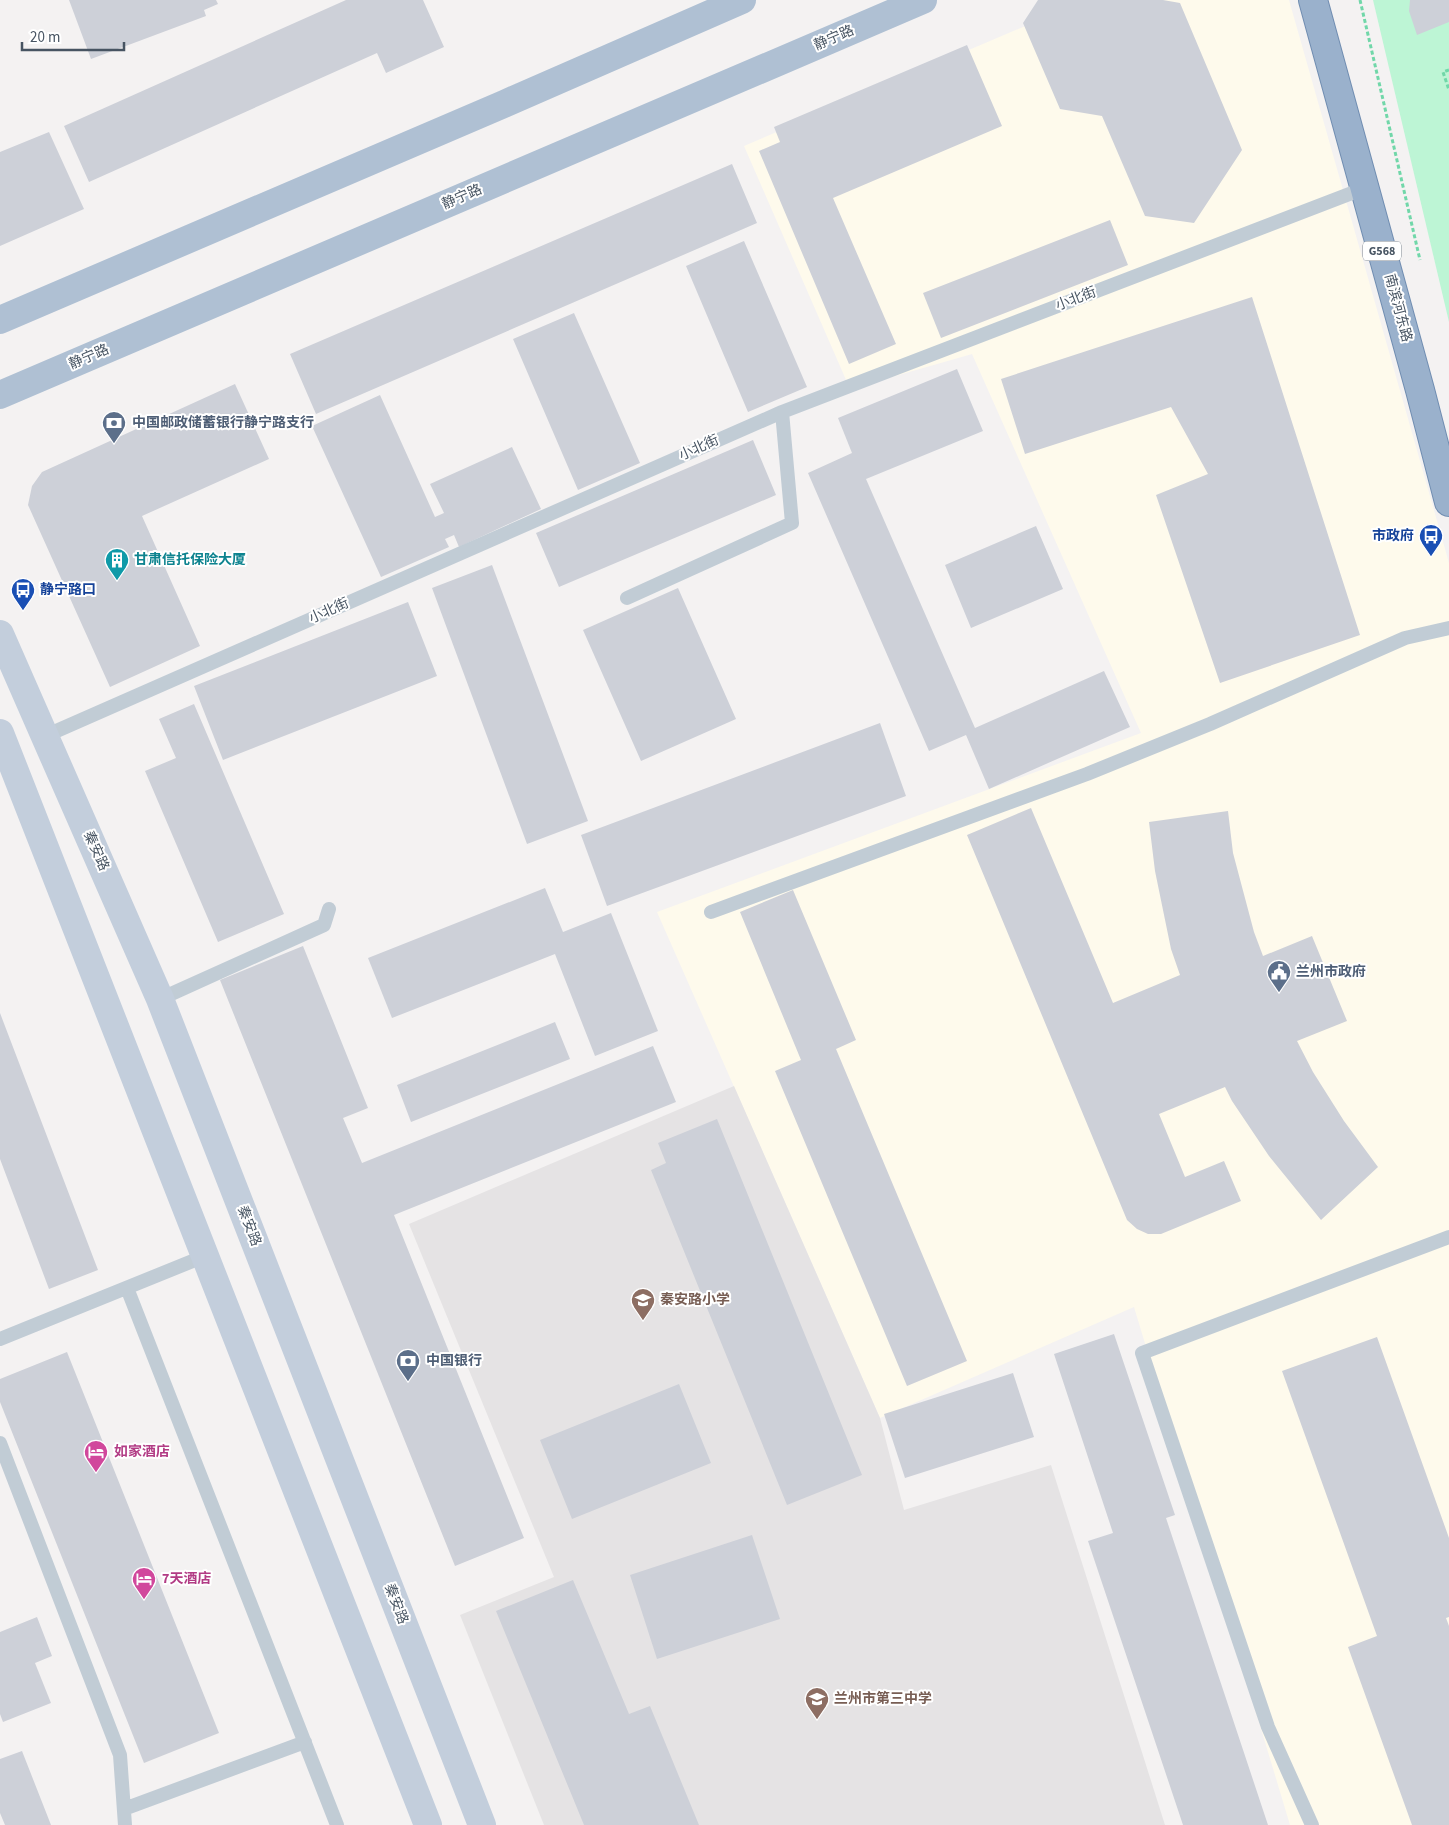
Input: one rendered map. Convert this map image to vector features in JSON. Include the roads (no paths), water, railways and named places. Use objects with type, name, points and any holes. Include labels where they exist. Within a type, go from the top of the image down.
[{"type":"highway","name":"南滨河东路","points":[[1313,0],[1449,502]]},
{"type":"main road","points":[[0,320],[742,0]]},
{"type":"main road","name":"静宁路","points":[[0,395],[923,0]]},
{"type":"main road","name":"秦安路","points":[[0,634],[160,999],[482,1825]]},
{"type":"main road","points":[[0,733],[428,1825]]},
{"type":"lane","name":"小北街","points":[[45,736],[782,412],[1365,188]]},
{"type":"lane","points":[[627,598],[792,523],[782,412]]},
{"type":"lane","points":[[711,912],[1087,774],[1210,724],[1404,638],[1449,628]]},
{"type":"lane","points":[[160,999],[324,925],[329,909]]},
{"type":"lane","points":[[1312,1825],[1268,1727],[1142,1353],[1449,1236]]},
{"type":"lane","points":[[0,1339],[204,1256]]},
{"type":"lane","points":[[127,1288],[337,1825]]},
{"type":"lane","points":[[0,1444],[120,1754],[124,1825]]},
{"type":"lane","points":[[124,1809],[305,1742]]},
{"type":"place","name":"中国邮政储蓄银行静宁路支行","points":[[114,444]]},
{"type":"place","name":"市政府","points":[[1431,557]]},
{"type":"place","name":"甘肃信托保险大厦","points":[[117,581]]},
{"type":"place","name":"静宁路口","points":[[23,611]]},
{"type":"place","name":"兰州市政府","points":[[1279,993]]},
{"type":"place","name":"秦安路小学","points":[[643,1321]]},
{"type":"place","name":"中国银行","points":[[408,1382]]},
{"type":"place","name":"如家酒店","points":[[96,1473]]},
{"type":"place","name":"7天酒店","points":[[144,1600]]},
{"type":"place","name":"兰州市第三中学","points":[[817,1720]]}]
